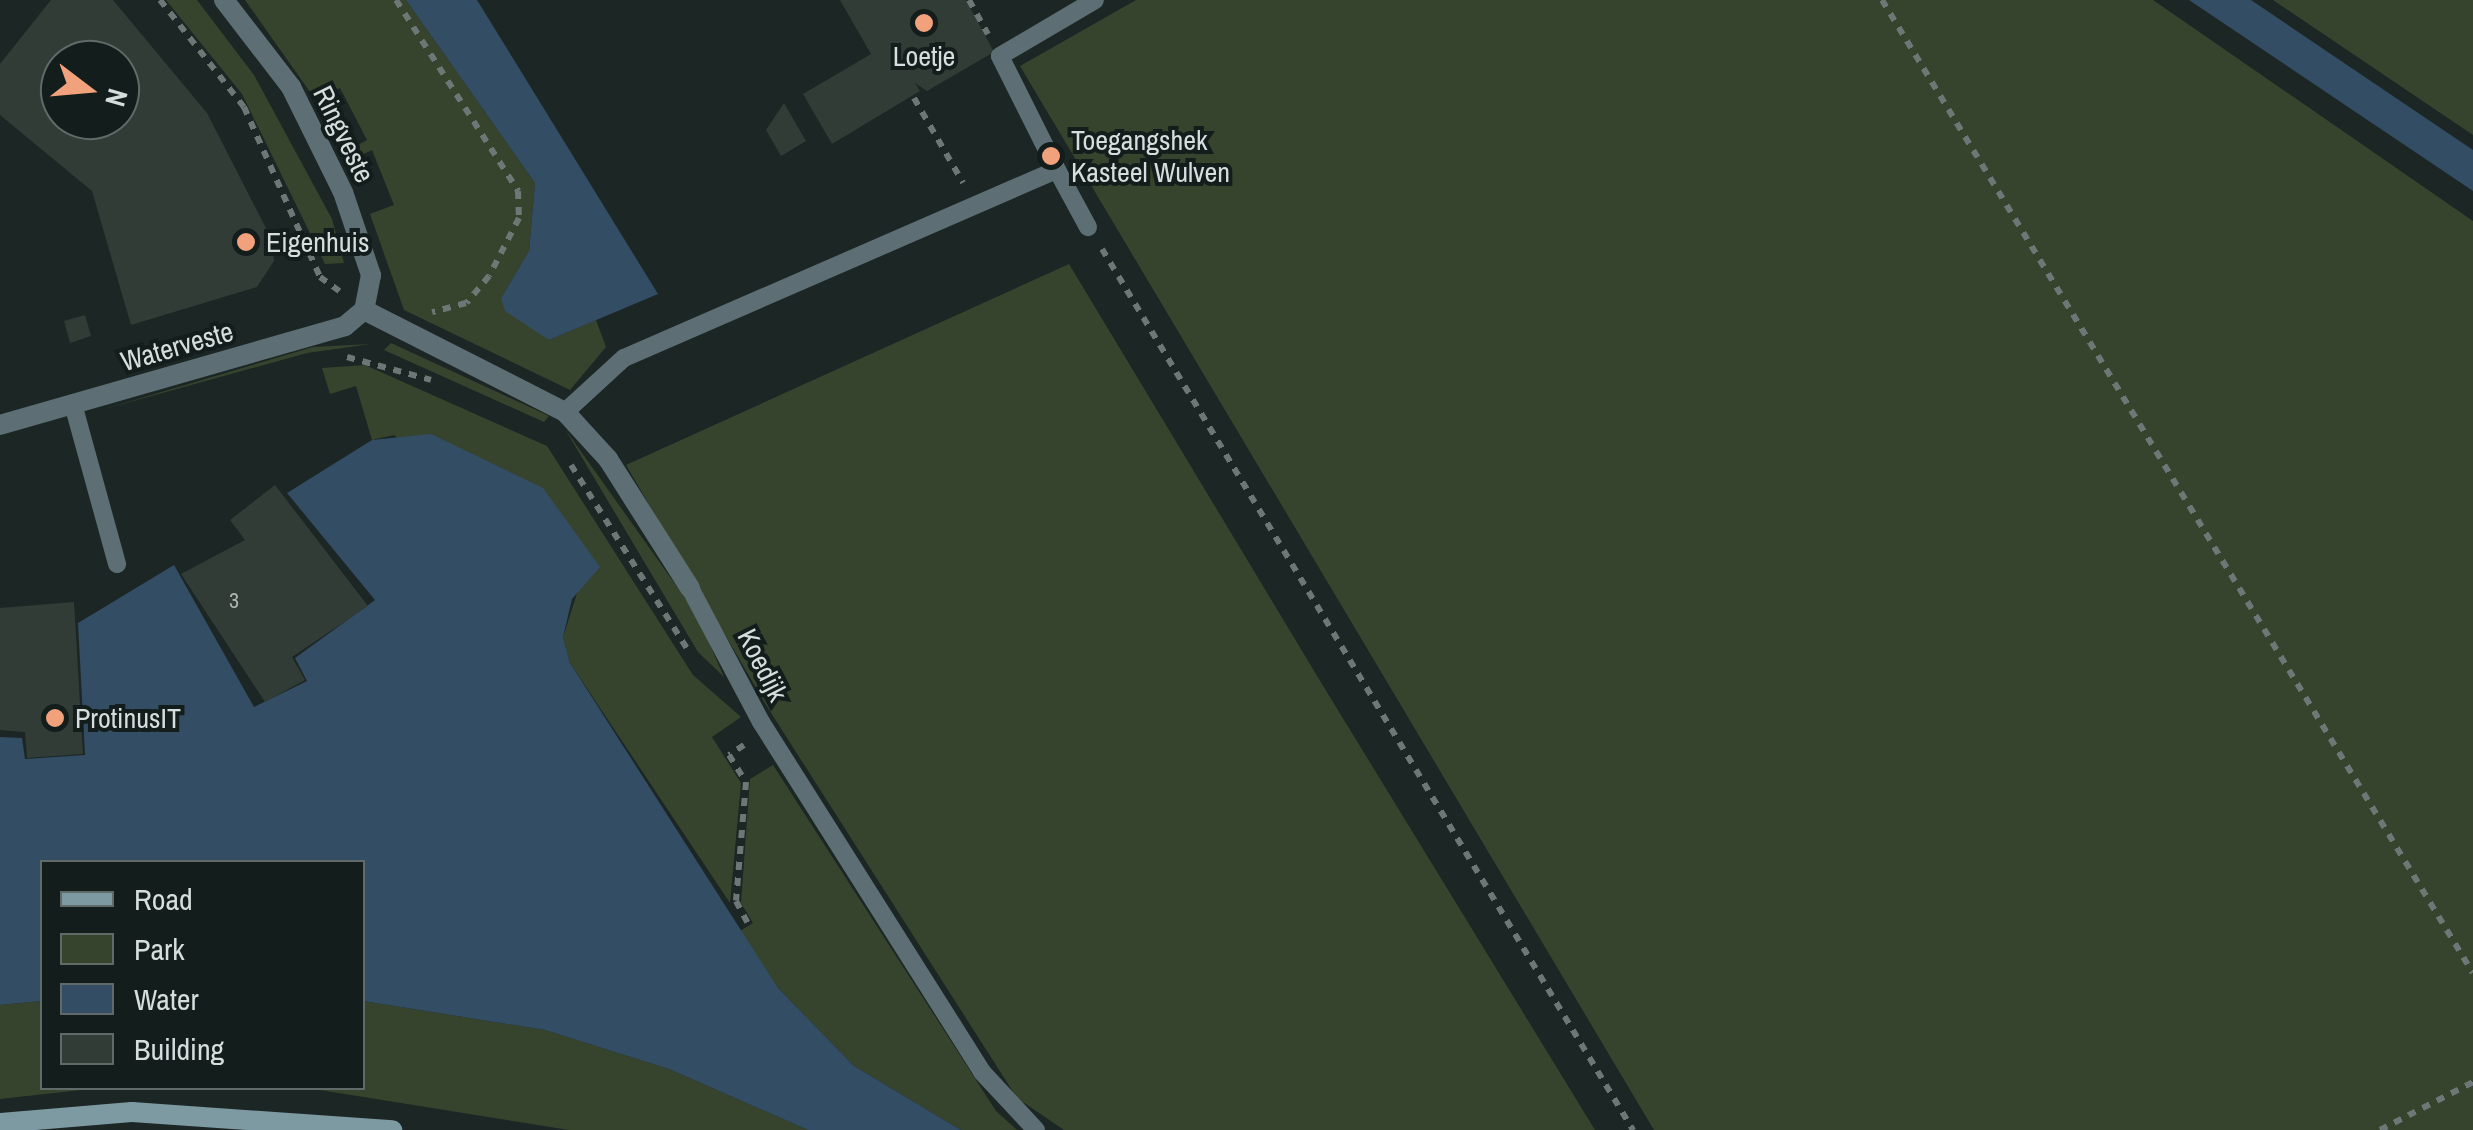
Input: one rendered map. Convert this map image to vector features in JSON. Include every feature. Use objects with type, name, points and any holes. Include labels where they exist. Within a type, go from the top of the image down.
[{"type":"main road","points":[[0,1124],[132,1112],[392,1130]]},
{"type":"street","name":"Ringveste","points":[[224,0],[291,87],[343,192],[371,275],[364,310]]},
{"type":"street","name":"Koedijk","points":[[364,310],[565,412],[608,459],[690,588]]},
{"type":"street","name":"Waterveste","points":[[0,425],[345,326],[364,310]]},
{"type":"lane","points":[[1088,227],[1000,56],[1095,0]]},
{"type":"lane","points":[[565,412],[624,358],[1058,170]]},
{"type":"lane","points":[[73,404],[117,564]]},
{"type":"lane","name":"Koedijk","points":[[690,588],[766,731],[982,1072],[1036,1130]]},
{"type":"path","points":[[160,0],[244,107],[320,276],[364,310]]},
{"type":"path","points":[[390,324],[466,302],[519,218],[518,191],[478,120],[396,0]]},
{"type":"path","points":[[969,0],[1000,56]]},
{"type":"path","points":[[1882,0],[2473,973]]},
{"type":"path","points":[[914,98],[976,208]]},
{"type":"path","points":[[1088,227],[1633,1130]]},
{"type":"path","points":[[564,455],[698,666]]},
{"type":"path","points":[[749,925],[736,902],[746,782],[728,755],[766,731]]},
{"type":"path","points":[[2380,1130],[2473,1082]]},
{"type":"green space","points":[[166,0],[197,0],[254,75],[332,219],[344,263],[325,264],[242,94]]},
{"type":"green space","points":[[245,0],[406,0],[535,183],[529,251],[501,298],[549,340],[596,320],[606,347],[570,390],[404,310],[370,214],[394,205],[372,150],[349,161],[344,153],[367,140],[340,88],[315,99]]},
{"type":"green space","points":[[1136,0],[2153,0],[2473,221],[2473,1130],[1654,1130],[1020,66]]},
{"type":"green space","points":[[2273,0],[2473,0],[2473,135]]},
{"type":"green space","points":[[1069,264],[1595,1130],[1064,1130],[1017,1098],[766,705],[626,465]]},
{"type":"green space","points":[[391,343],[549,416],[544,422],[384,350]]},
{"type":"green space","points":[[371,344],[307,353],[101,410],[313,347]]},
{"type":"green space","points":[[365,365],[547,446],[693,675],[741,717],[712,737],[741,783],[730,903],[570,663],[563,637],[579,587],[394,435],[372,440],[356,386],[330,394],[322,368]]},
{"type":"green space","points":[[565,429],[697,615],[724,677],[698,652]]},
{"type":"green space","points":[[773,765],[996,1111],[1017,1130],[961,1130],[854,1066],[778,988],[740,931],[753,923],[741,903],[750,779]]},
{"type":"green space","points":[[40,1001],[40,1090],[81,1090],[0,1099],[0,1005]]},
{"type":"green space","points":[[365,1001],[545,1030],[669,1069],[808,1130],[569,1130],[320,1090],[365,1090]]},
{"type":"water","points":[[406,0],[477,0],[658,294],[549,340],[505,311],[501,298],[529,251],[535,183]]},
{"type":"water","points":[[2189,0],[2251,0],[2473,150],[2473,191]]},
{"type":"water","points":[[431,434],[543,488],[600,567],[572,599],[563,637],[570,663],[778,988],[854,1066],[961,1130],[808,1130],[669,1069],[545,1030],[365,1001],[365,860],[40,860],[40,1001],[0,1005],[0,737],[22,738],[25,759],[85,755],[78,623],[174,565],[254,707],[307,681],[295,658],[375,600],[287,493],[372,440]]},
{"type":"building","points":[[51,0],[113,0],[207,113],[272,240],[274,261],[257,287],[131,325],[92,191],[0,115],[0,64]]},
{"type":"building","points":[[840,0],[966,0],[994,52],[927,91],[915,83],[920,91],[832,144],[803,94],[871,54]]},
{"type":"building","points":[[784,103],[806,141],[781,156],[766,130]]},
{"type":"building","points":[[85,315],[91,336],[70,343],[64,321]]},
{"type":"building","points":[[275,485],[368,606],[292,657],[305,680],[265,702],[181,574],[245,540],[230,520]]},
{"type":"building","points":[[74,602],[83,754],[27,758],[25,732],[0,730],[0,608]]},
{"type":"place","name":"Loetje","points":[[924,23]]},
{"type":"place","name":"Toegangshek Kasteel Wulven","points":[[1051,156]]},
{"type":"place","name":"Eigenhuis","points":[[246,242]]},
{"type":"place","name":"ProtinusIT","points":[[55,718]]}]
